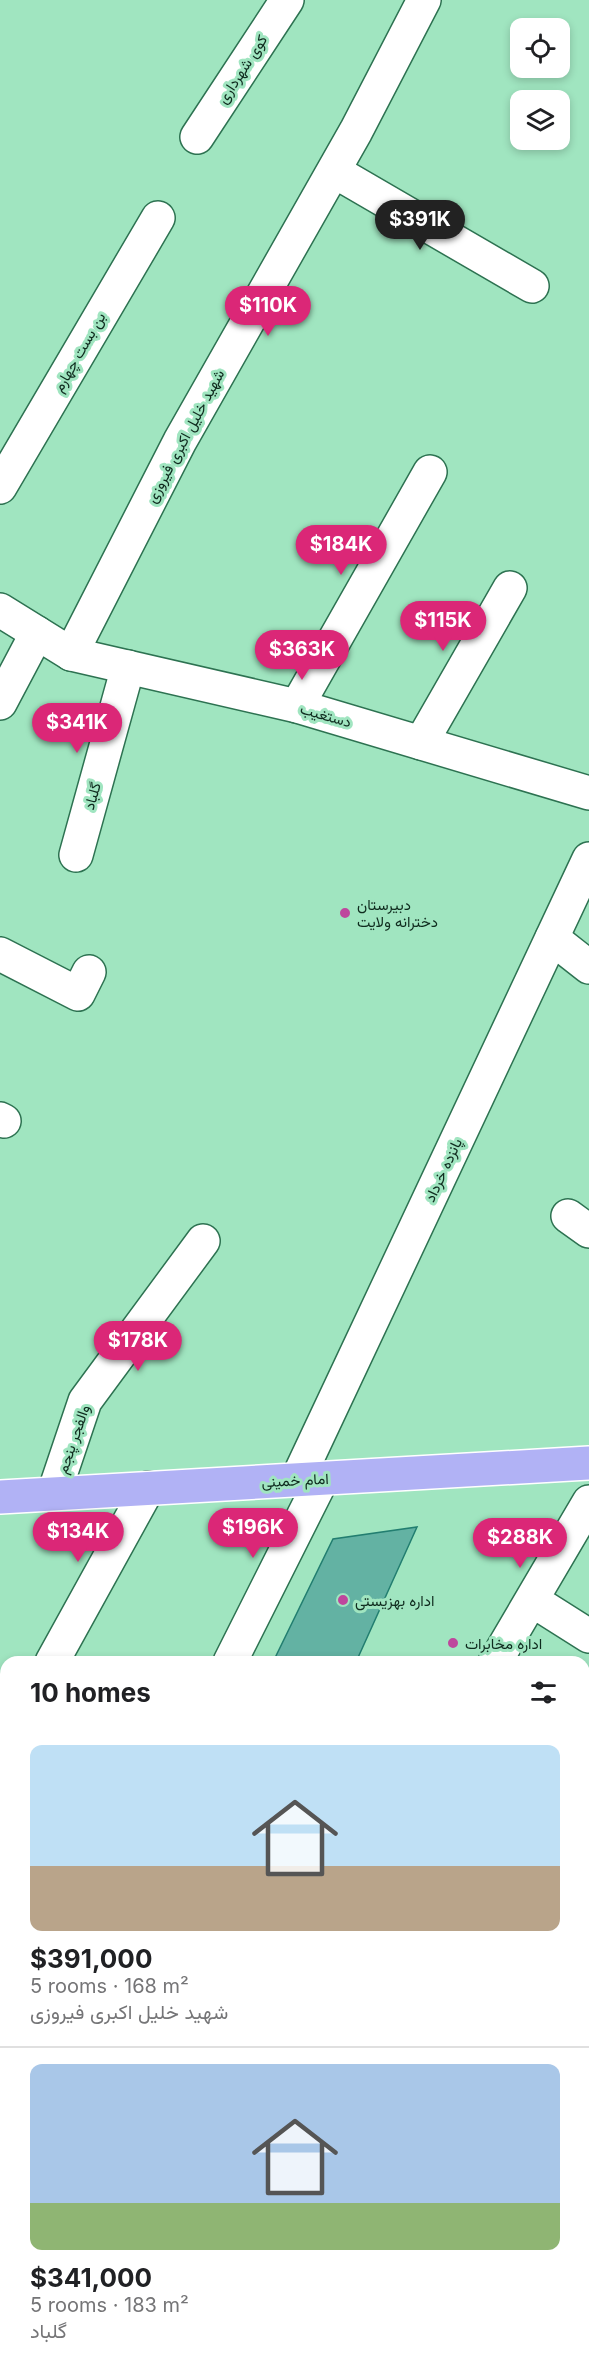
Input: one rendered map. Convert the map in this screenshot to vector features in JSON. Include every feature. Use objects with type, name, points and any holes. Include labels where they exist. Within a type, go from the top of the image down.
[{"type":"main road","name":"امام خمینی","points":[[0,1497],[589,1463]]},
{"type":"street","name":"کوی شهرداری","points":[[197,137],[287,0]]},
{"type":"street","name":"شهید خلیل اکبری فیروزی","points":[[71,654],[180,441],[334,171],[424,0]]},
{"type":"street","points":[[334,171],[532,286]]},
{"type":"street","name":"بن بست چهارم","points":[[0,487],[158,218]]},
{"type":"street","points":[[297,706],[430,472]]},
{"type":"street","points":[[421,743],[510,588]]},
{"type":"street","name":"دستغیب","points":[[0,610],[71,654],[297,706],[589,793]]},
{"type":"street","points":[[0,703],[37,633]]},
{"type":"street","name":"گلباد","points":[[76,855],[128,667]]},
{"type":"street","name":"پانزده خرداد","points":[[233,1656],[589,859]]},
{"type":"street","points":[[552,938],[589,967]]},
{"type":"street","points":[[0,954],[78,994],[89,972]]},
{"type":"street","name":"والفجر پنجم","points":[[54,1494],[85,1401],[202,1241]]},
{"type":"street","points":[[55,1656],[148,1488]]},
{"type":"street","points":[[499,1656],[589,1502]]},
{"type":"street","points":[[532,1600],[589,1636]]},
{"type":"building","name":"اداره بهزیستی","points":[[417,1527],[359,1656],[276,1656],[333,1539]]},
{"type":"place","name":"دبیرستان دخترانه ولایت","points":[[345,913]]},
{"type":"place","name":"اداره بهزیستی","points":[[343,1600]]},
{"type":"place","name":"اداره مخابرات","points":[[453,1643]]}]
